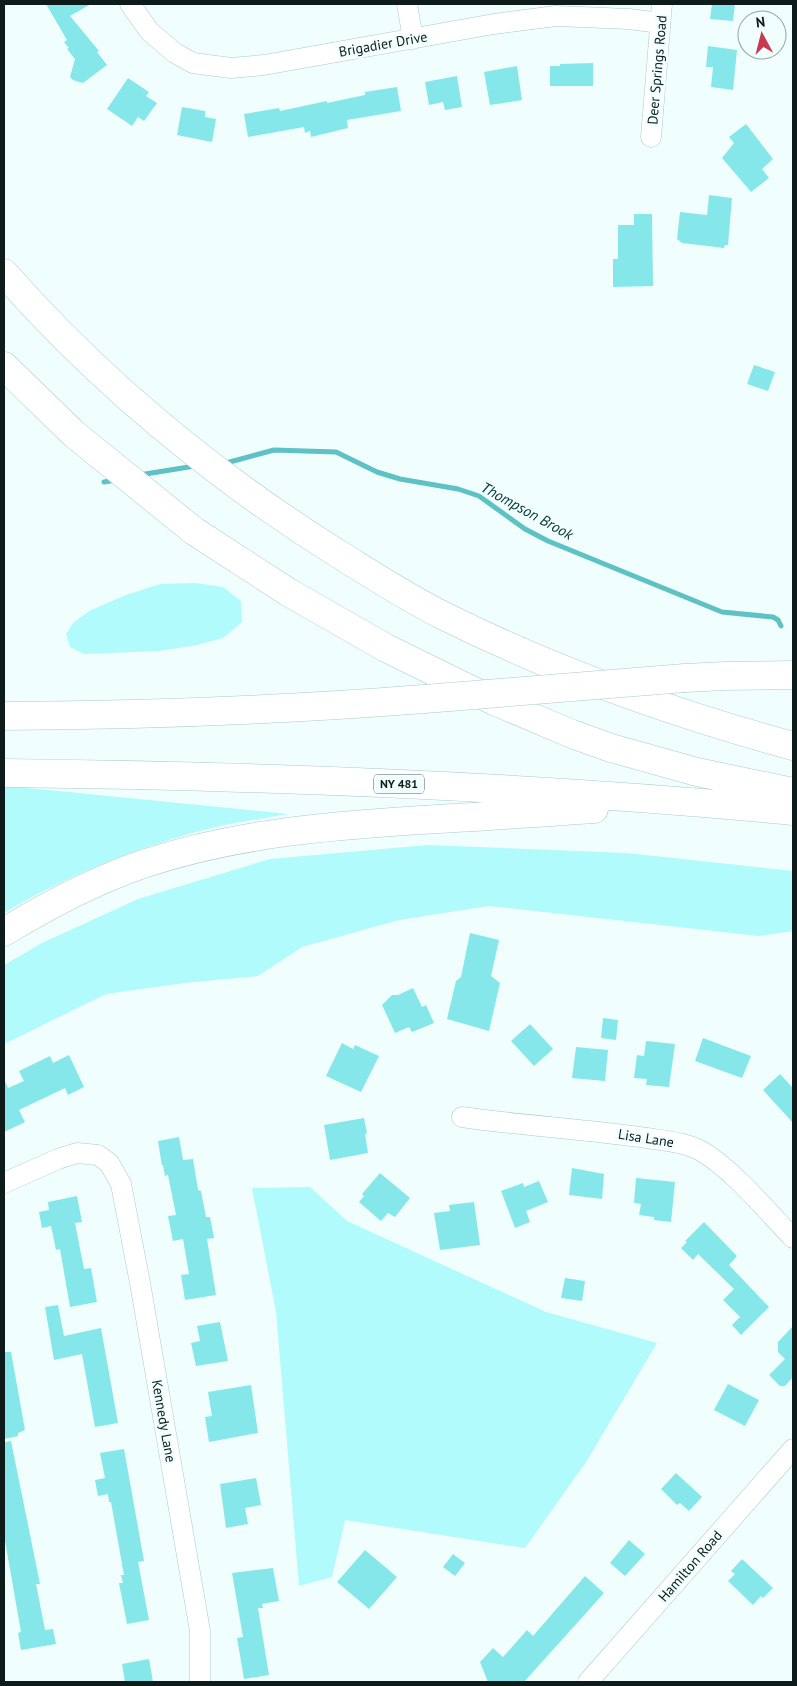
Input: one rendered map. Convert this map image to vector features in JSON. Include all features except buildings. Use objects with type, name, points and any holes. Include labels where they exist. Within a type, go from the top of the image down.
[{"type":"highway","points":[[4,273],[77,349],[162,427],[267,507],[389,586],[491,638],[591,682],[701,719],[793,746]]},
{"type":"highway","points":[[4,366],[74,434],[159,504],[226,553],[296,597],[413,662],[494,701],[611,748],[697,772],[793,792]]},
{"type":"highway","points":[[4,716],[311,707],[685,678],[793,675]]},
{"type":"highway","name":"NY 481","points":[[4,773],[312,780],[555,792],[793,812]]},
{"type":"highway","points":[[4,932],[68,895],[142,864],[221,842],[265,834],[365,824],[702,803]]},
{"type":"street","name":"Brigadier Drive","points":[[130,4],[150,32],[175,53],[194,63],[231,68],[264,65],[494,24],[556,16],[629,19],[661,14]]},
{"type":"street","points":[[407,4],[412,39]]},
{"type":"street","name":"Deer Springs Road","points":[[651,137],[661,14]]},
{"type":"street","name":"Lisa Lane","points":[[462,1117],[617,1134],[685,1144],[702,1151],[731,1174],[793,1238]]},
{"type":"street","name":"Kennedy Lane","points":[[4,1183],[58,1158],[77,1153],[98,1156],[109,1163],[121,1184],[200,1631],[200,1682]]},
{"type":"street","name":"Hamilton Road","points":[[588,1682],[793,1449]]},
{"type":"shaded area","points":[[195,583],[223,587],[241,601],[242,622],[223,638],[197,645],[159,651],[84,654],[70,647],[66,634],[74,622],[91,610],[126,595],[160,584]]},
{"type":"shaded area","points":[[4,787],[289,814],[211,828],[149,846],[74,876],[4,913]]},
{"type":"shaded area","points":[[428,845],[627,853],[793,871],[793,931],[759,936],[489,906],[399,920],[302,947],[258,976],[184,983],[106,994],[4,1044],[4,965],[42,943],[138,899],[270,859]]},
{"type":"shaded area","points":[[310,1187],[347,1221],[546,1312],[657,1343],[586,1462],[525,1548],[345,1520],[332,1577],[299,1586],[276,1312],[252,1188]]},
{"type":"waterway","name":"Thompson Brook","points":[[226,463],[274,450],[336,452],[377,472],[400,479],[458,489],[479,496],[525,529],[548,541],[722,612],[773,617],[778,620],[781,626]]},
{"type":"waterway","name":"Thompson Brook","points":[[139,475],[195,466]]},
{"type":"waterway","name":"Thompson Brook","points":[[104,482],[116,480]]}]
